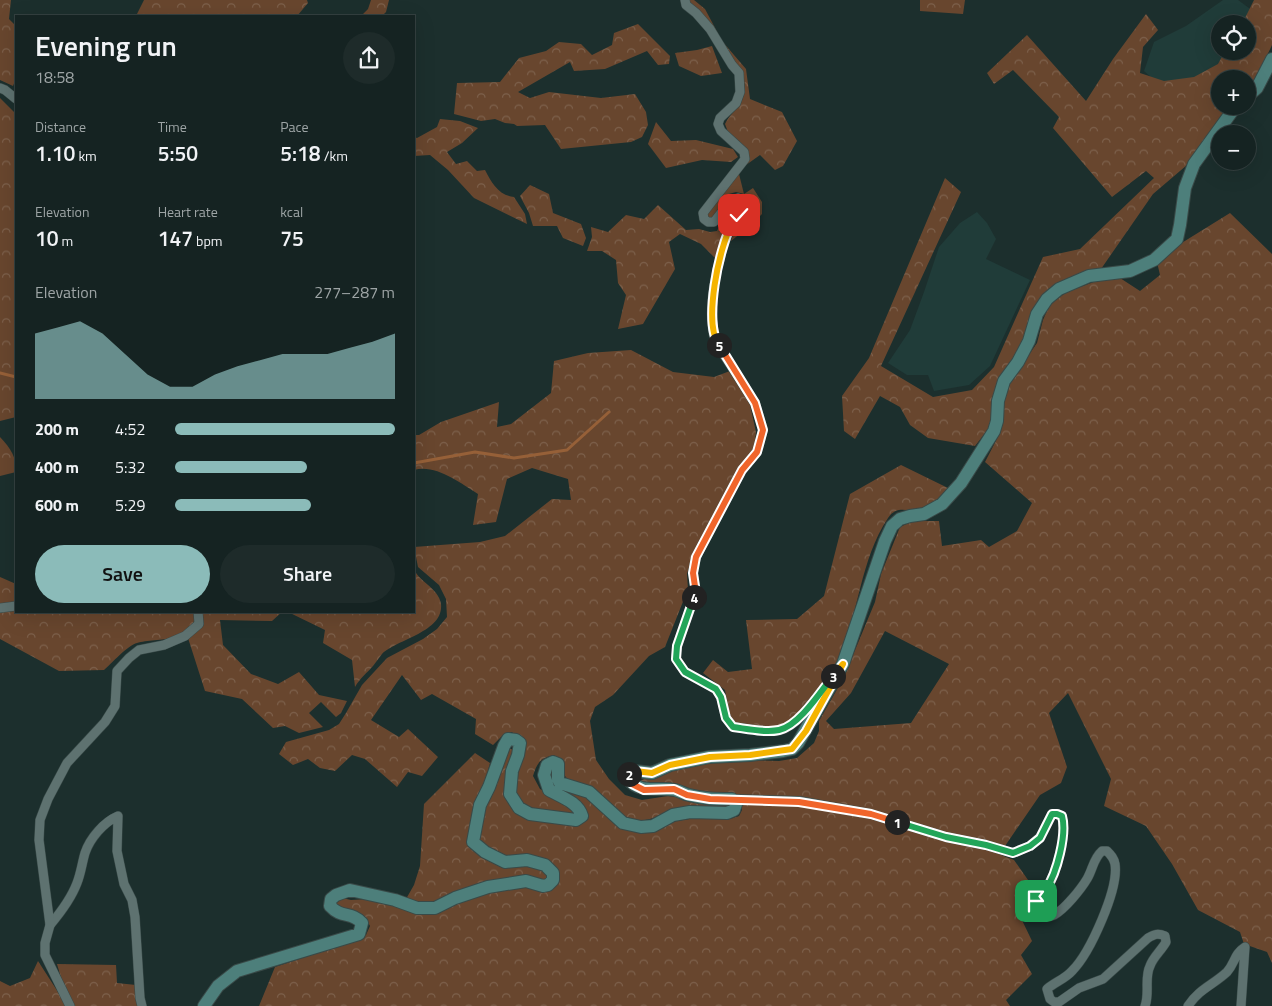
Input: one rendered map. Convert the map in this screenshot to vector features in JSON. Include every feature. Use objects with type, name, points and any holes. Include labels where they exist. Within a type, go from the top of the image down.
[{"type":"main road","points":[[1256,90],[1272,59]]},
{"type":"main road","points":[[204,1006],[218,986],[237,971],[359,934],[362,923],[356,917],[336,912],[330,906],[330,899],[350,890],[394,900],[417,908],[435,908],[452,899],[488,887],[526,881],[543,886],[548,885],[553,880],[553,873],[545,865],[527,860],[505,862],[486,852],[473,842],[480,805],[508,739],[516,740],[520,743],[512,771],[510,794],[519,808],[530,814],[576,820],[582,816],[580,809],[575,805],[549,790],[544,775],[547,765],[553,762],[558,764],[558,780],[560,783],[588,792],[623,823],[641,827],[653,826],[673,815],[690,812],[726,814],[734,810],[736,804],[732,799],[710,799],[687,795],[674,789],[644,790],[632,784],[628,779],[630,774],[635,771],[652,773],[670,765],[691,760],[792,749],[806,731],[843,664],[885,540],[892,526],[900,520],[924,514],[942,504],[961,483],[994,431],[997,421],[998,401],[1004,381],[1018,362],[1029,341],[1036,314],[1047,299],[1059,289],[1089,276],[1130,270],[1154,260],[1177,238],[1185,188],[1194,164],[1229,115]]},
{"type":"street","points":[[685,0],[686,5],[710,29],[739,73],[740,92],[736,103],[720,118],[718,124],[720,131],[744,152],[745,159],[703,213],[704,219],[708,222],[714,222],[732,200],[738,198],[743,202],[742,209],[732,223],[725,241],[711,307],[713,331],[716,341],[755,403],[763,430],[757,452],[742,470],[696,557],[693,573],[696,593],[677,646],[676,659],[685,672],[716,689],[721,697],[726,718],[733,727],[763,730],[781,730],[795,722],[843,664]]},
{"type":"street","points":[[0,88],[6,90],[15,98]]},
{"type":"street","points":[[0,608],[15,606]]},
{"type":"street","points":[[70,1006],[45,955],[45,943],[50,925],[39,840],[40,820],[48,799],[67,763],[105,722],[115,706],[117,671],[139,650],[164,645],[186,636],[199,624],[198,613]]},
{"type":"street","points":[[732,799],[799,802],[871,814],[946,837],[986,845],[1013,853],[1030,846],[1040,838],[1052,814],[1062,816],[1064,823],[1059,856],[1052,880],[1036,901],[1036,912],[1047,916],[1054,915],[1060,910],[1086,881],[1097,856],[1102,851],[1107,851],[1112,855],[1116,875],[1106,910],[1090,945],[1072,971],[1047,989],[1048,995],[1054,1002],[1059,1002],[1079,988],[1103,979],[1148,938],[1155,934],[1160,934],[1165,936],[1166,942],[1149,966],[1147,977],[1148,998],[1145,1006]]},
{"type":"street","points":[[50,925],[62,910],[77,883],[86,851],[93,838],[110,820],[118,816],[117,851],[124,884],[132,900],[135,917],[142,1006]]},
{"type":"street","points":[[1188,1006],[1194,996],[1228,971],[1238,952],[1245,947],[1242,1006]]},
{"type":"shaded area","points":[[1223,0],[1238,0],[1253,11],[1251,15],[1211,15],[1211,60],[1225,60],[1196,83],[1162,87],[1144,71],[1154,42],[1186,26]]},
{"type":"shaded area","points":[[977,212],[987,223],[996,239],[986,259],[1030,280],[990,366],[969,385],[934,391],[928,375],[907,375],[888,363],[910,330],[939,247],[960,223]]},
{"type":"green space","points":[[0,0],[11,0],[9,19],[15,25],[15,81],[13,86],[0,80]]},
{"type":"green space","points":[[144,0],[307,0],[308,3],[298,15],[136,15]]},
{"type":"green space","points":[[371,0],[389,0],[386,12],[383,15],[362,15],[368,9]]},
{"type":"green space","points":[[689,0],[694,0],[705,9],[722,41],[746,69],[750,99],[782,112],[797,141],[783,166],[775,170],[760,155],[746,165],[746,150],[728,132],[725,124],[743,97],[743,71],[688,2]]},
{"type":"green space","points":[[920,0],[965,0],[963,14],[920,11]]},
{"type":"green space","points":[[1254,0],[1272,0],[1272,45],[1256,79],[1256,70],[1211,70],[1211,115],[1224,115],[1217,125],[1211,125],[1211,133],[1187,165],[1153,194],[1101,269],[1044,297],[992,424],[975,446],[928,438],[910,425],[900,407],[880,396],[855,439],[844,431],[842,396],[869,358],[945,178],[961,192],[881,366],[933,397],[972,390],[994,367],[1043,257],[1080,249],[1154,178],[1146,171],[1112,197],[1053,128],[1059,117],[1013,70],[994,84],[987,73],[1027,35],[1086,101],[1113,59],[1146,14],[1158,30],[1143,47],[1140,73],[1164,81],[1194,77],[1218,64],[1220,60],[1256,60],[1256,15],[1246,15]]},
{"type":"green space","points":[[638,24],[670,56],[669,64],[658,65],[647,51],[605,69],[574,71],[570,62],[518,92],[530,98],[549,92],[601,98],[635,94],[646,112],[648,125],[642,137],[631,142],[561,149],[545,125],[517,126],[495,119],[481,121],[454,114],[457,83],[500,82],[519,58],[546,51],[559,42],[581,44],[592,55],[612,45],[614,33]]},
{"type":"green space","points":[[712,46],[722,73],[701,76],[679,66],[675,53]]},
{"type":"green space","points":[[0,98],[15,113],[15,417],[0,421]]},
{"type":"green space","points":[[440,119],[460,121],[478,128],[462,143],[447,152],[456,164],[467,161],[477,171],[485,170],[493,184],[500,191],[514,197],[525,214],[527,224],[474,198],[448,170],[430,155],[415,156],[415,137],[437,127]]},
{"type":"green space","points":[[656,122],[671,141],[696,140],[733,149],[738,157],[731,162],[702,160],[666,168],[648,144]]},
{"type":"green space","points":[[738,170],[744,194],[736,192],[729,194],[712,218],[708,218],[707,213]]},
{"type":"green space","points":[[530,185],[549,194],[553,213],[581,224],[586,238],[583,246],[563,238],[557,226],[533,226],[520,196]]},
{"type":"green space","points":[[753,188],[762,202],[762,214],[731,241],[746,206],[744,194]]},
{"type":"green space","points":[[734,203],[738,208],[727,221],[723,232],[717,231],[724,215]]},
{"type":"green space","points":[[658,205],[686,230],[699,229],[710,232],[723,232],[716,259],[701,244],[680,234],[669,242],[675,269],[643,324],[618,329],[626,295],[618,283],[616,260],[602,251],[587,251],[592,237],[591,227],[608,232],[626,215],[644,219]]},
{"type":"green space","points":[[1230,213],[1272,254],[1272,963],[1267,952],[1244,944],[1240,932],[1198,910],[1172,864],[1146,826],[1104,806],[1111,779],[1068,693],[1049,713],[1067,767],[1061,783],[1040,795],[1005,846],[946,834],[871,812],[688,792],[675,783],[644,787],[636,783],[669,767],[742,760],[779,761],[797,758],[814,743],[819,731],[819,721],[843,679],[875,602],[881,574],[900,527],[913,521],[939,521],[942,546],[981,540],[989,547],[1017,531],[1032,503],[985,462],[1001,431],[1003,400],[1010,383],[1037,343],[1043,320],[1050,304],[1067,292],[1099,280],[1120,278],[1140,291],[1160,275],[1157,262],[1180,244]],"holes":[[[885,631],[949,664],[911,723],[834,729],[826,721],[851,693]]]},
{"type":"green space","points":[[631,350],[673,372],[714,377],[730,371],[750,405],[756,432],[754,449],[737,470],[692,557],[687,574],[688,589],[665,647],[649,656],[613,695],[595,707],[590,721],[596,760],[609,779],[625,795],[642,800],[668,796],[722,802],[724,806],[719,810],[690,807],[678,808],[645,820],[626,817],[605,806],[568,780],[562,772],[562,763],[554,755],[540,762],[533,776],[540,789],[573,808],[575,815],[524,807],[514,790],[520,741],[512,732],[504,734],[493,745],[475,734],[476,719],[432,694],[421,700],[402,675],[371,720],[399,737],[408,729],[438,757],[422,776],[408,772],[397,787],[365,759],[352,755],[335,771],[320,768],[308,759],[293,765],[279,754],[286,742],[329,730],[339,724],[362,685],[387,658],[423,639],[437,629],[447,617],[446,599],[439,585],[418,567],[415,547],[480,542],[505,536],[552,499],[571,500],[568,479],[532,468],[507,479],[496,522],[473,525],[478,494],[439,472],[415,470],[415,435],[419,435],[441,422],[499,402],[497,427],[511,424],[551,393],[554,361],[588,353]]},
{"type":"green space","points":[[0,437],[12,453],[15,461],[15,472],[0,476]]},
{"type":"green space","points":[[901,465],[948,488],[933,503],[922,510],[900,510],[888,518],[871,551],[846,641],[832,670],[799,711],[785,723],[776,727],[766,728],[735,723],[729,714],[725,690],[703,673],[713,660],[728,672],[752,669],[746,620],[797,619],[824,596],[850,494]]},
{"type":"green space","points":[[415,570],[436,593],[441,604],[440,614],[435,622],[428,628],[382,654],[355,687],[352,660],[323,643],[325,630],[290,613],[415,613]]},
{"type":"green space","points":[[0,577],[15,584],[15,602],[0,604]]},
{"type":"green space","points":[[15,608],[15,613],[194,613],[194,622],[190,630],[174,638],[133,644],[104,670],[59,671],[0,639],[0,610]]},
{"type":"green space","points":[[202,613],[281,613],[272,621],[220,620],[223,645],[251,674],[278,684],[299,672],[319,695],[347,701],[341,713],[336,717],[321,702],[309,713],[323,727],[299,733],[285,726],[273,728],[242,699],[205,691],[188,638],[196,632],[202,621]]},
{"type":"green space","points":[[507,748],[515,750],[507,772],[505,786],[508,801],[512,808],[582,821],[554,791],[548,773],[554,769],[615,824],[671,822],[701,817],[730,819],[739,816],[742,806],[747,803],[800,806],[870,819],[945,840],[986,849],[1014,860],[1035,890],[1029,897],[1028,907],[1019,914],[1032,941],[1021,955],[1032,974],[1006,1000],[1010,1006],[259,1006],[275,967],[354,941],[366,935],[370,926],[365,917],[339,908],[334,902],[338,897],[397,904],[457,901],[525,884],[546,889],[554,870],[503,857],[477,840],[482,806]]},
{"type":"green space","points":[[475,753],[490,763],[469,842],[542,869],[547,875],[546,881],[537,881],[434,906],[406,899],[414,885],[420,866],[424,804]]},
{"type":"green space","points":[[38,961],[67,1006],[0,1006],[0,981],[10,986],[30,978]]},
{"type":"green space","points":[[57,964],[116,965],[117,983],[136,985],[138,1006],[73,1006],[64,988]]},
{"type":"waterway","points":[[0,373],[15,377]]},
{"type":"waterway","points":[[415,463],[475,452],[514,458],[567,450],[609,412]]},
{"type":"route","points":[[739,215],[732,223],[725,241],[716,280],[711,307],[713,331],[716,341],[755,403],[763,430],[757,452],[742,470],[696,557],[693,573],[696,593],[677,646],[676,659],[685,672],[716,689],[721,697],[726,718],[733,727],[763,730],[781,730],[795,722],[843,664],[806,731],[792,749],[691,760],[670,765],[652,773],[635,771],[630,774],[628,779],[632,784],[644,790],[674,789],[687,795],[710,799],[799,802],[871,814],[946,837],[986,845],[1013,853],[1022,851],[1040,838],[1052,814],[1057,814],[1062,816],[1064,823],[1059,856],[1052,880],[1036,901]]}]
